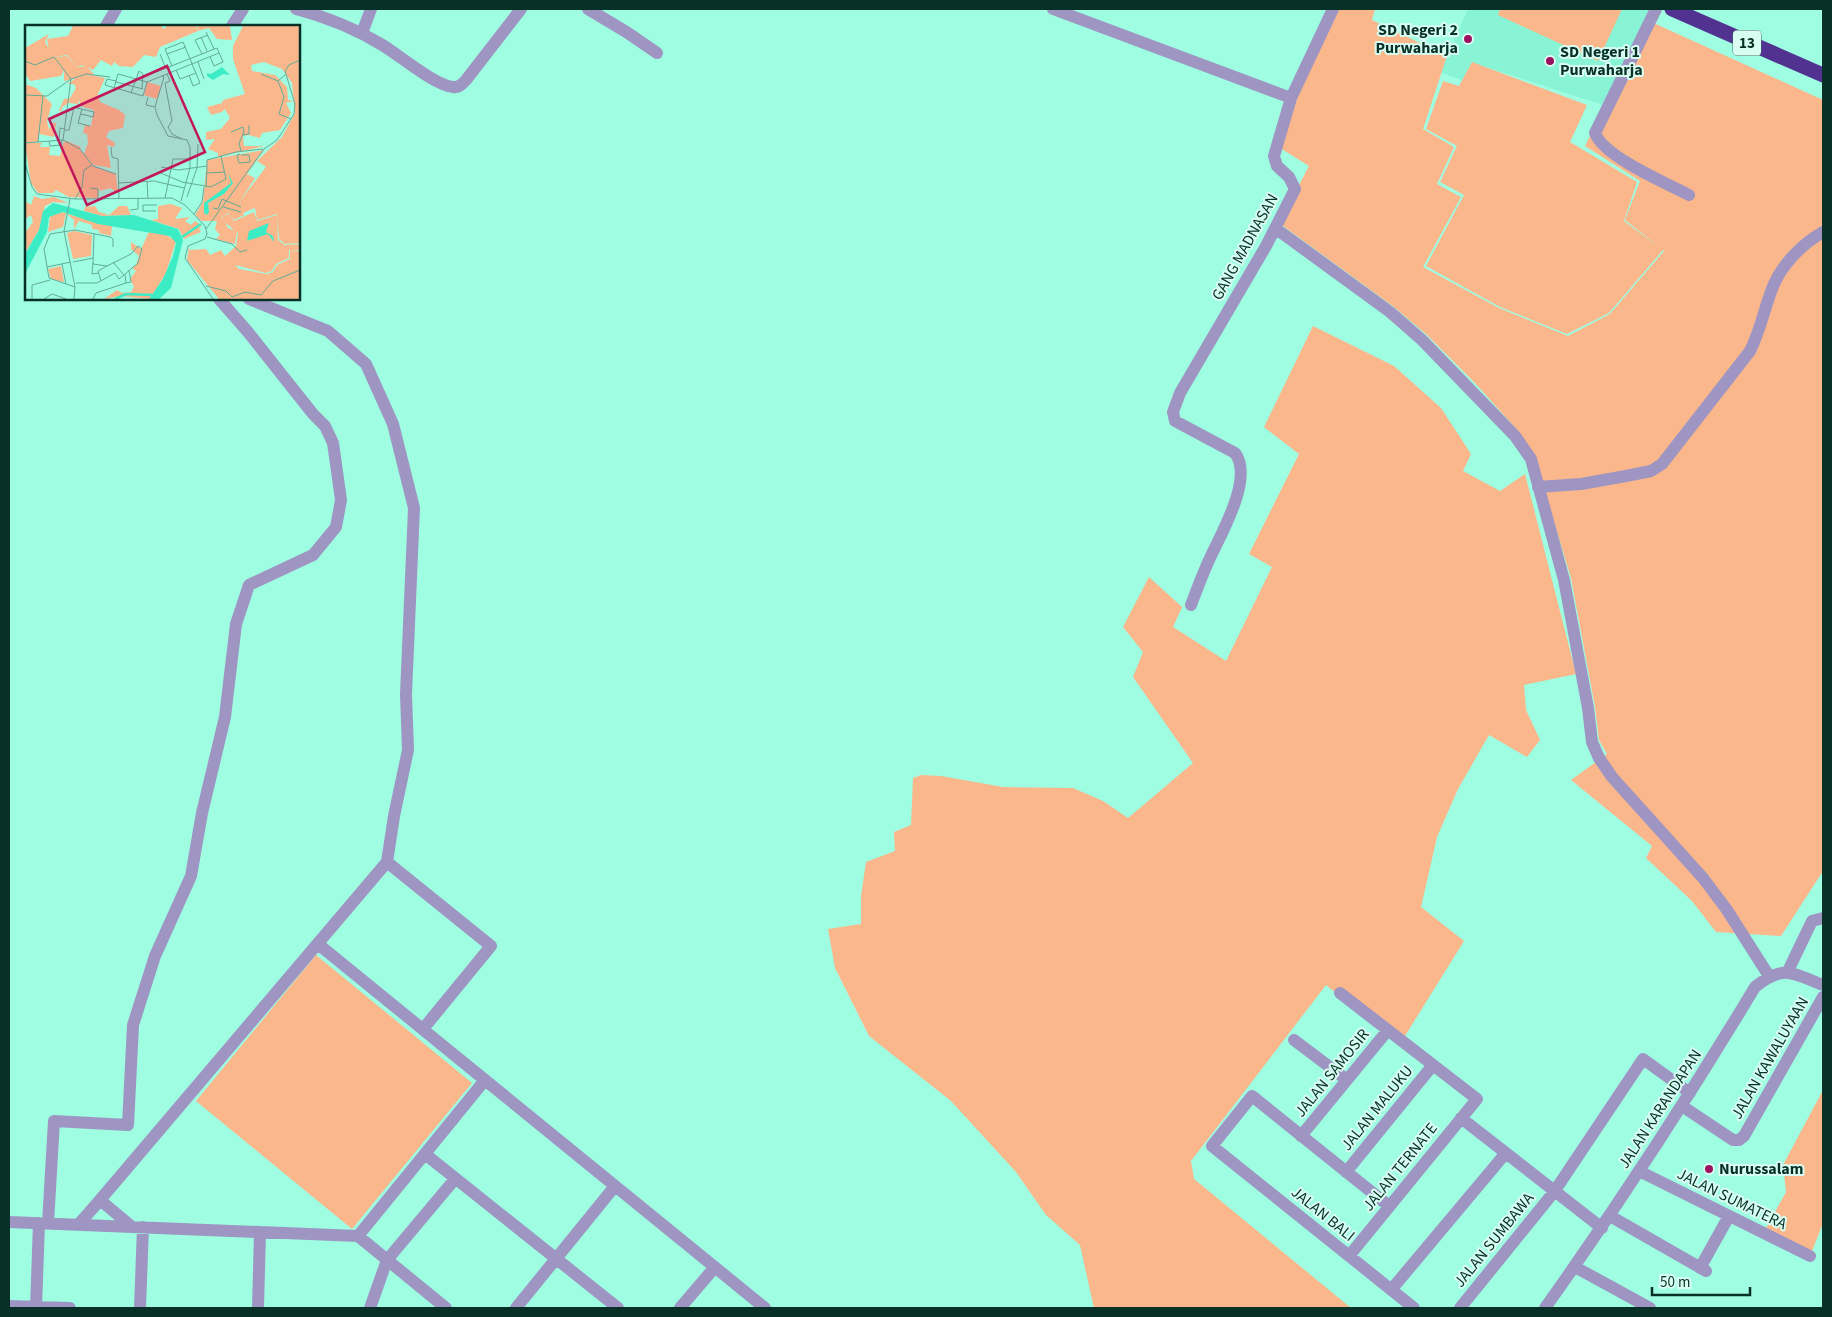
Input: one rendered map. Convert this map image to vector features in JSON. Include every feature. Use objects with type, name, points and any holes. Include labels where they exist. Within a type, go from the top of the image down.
[{"type":"highway","name":"13","points":[[1672,9],[1823,76]]},
{"type":"street","points":[[107,25],[116,9]]},
{"type":"street","points":[[233,25],[243,9]]},
{"type":"street","points":[[296,9],[322,16],[362,33],[433,78],[454,88],[461,86],[521,9]]},
{"type":"street","points":[[362,33],[371,9]]},
{"type":"street","points":[[588,9],[628,32],[657,53]]},
{"type":"street","points":[[1053,9],[1291,98]]},
{"type":"street","name":"GANG MADNASAN","points":[[1191,605],[1210,558],[1226,527],[1240,480],[1240,462],[1235,453],[1226,447],[1175,421],[1173,412],[1180,394],[1275,228],[1295,189],[1289,177],[1278,166],[1274,156],[1291,98],[1333,9]]},
{"type":"street","points":[[1656,9],[1595,133],[1598,140],[1610,152],[1689,195]]},
{"type":"street","points":[[1275,228],[1390,312],[1422,340],[1515,436],[1531,459],[1564,580],[1588,708],[1592,742],[1612,777],[1703,878],[1727,910],[1769,976]]},
{"type":"street","points":[[1538,487],[1581,484],[1626,476],[1651,471],[1662,464],[1750,351],[1758,336],[1772,288],[1778,276],[1795,254],[1811,239],[1823,232]]},
{"type":"street","points":[[36,1308],[54,1121],[128,1125],[133,1025],[155,956],[191,876],[202,813],[224,717],[236,624],[249,585],[313,555],[336,527],[341,500],[332,443],[325,426],[313,414],[248,332],[220,300]]},
{"type":"street","points":[[79,1224],[388,862],[394,816],[408,750],[406,684],[414,508],[394,424],[366,364],[328,331],[251,300]]},
{"type":"street","points":[[388,862],[491,946],[423,1029]]},
{"type":"street","points":[[1823,918],[1812,921],[1788,971],[1823,985]]},
{"type":"street","points":[[318,944],[765,1308]]},
{"type":"street","name":"JALAN KARANDAPAN","points":[[1545,1308],[1602,1228],[1682,1106],[1755,987],[1769,976],[1788,971]]},
{"type":"street","points":[[1340,993],[1433,1065]]},
{"type":"street","name":"JALAN KAWALUYAAN","points":[[1682,1106],[1733,1140],[1739,1140],[1744,1136],[1823,997]]},
{"type":"street","name":"JALAN SAMOSIR","points":[[1302,1136],[1388,1030]]},
{"type":"street","points":[[1294,1040],[1346,1080]]},
{"type":"street","name":"JALAN SUMBAWA","points":[[1460,1308],[1554,1192],[1642,1060],[1690,1093]]},
{"type":"street","name":"JALAN TERNATE","points":[[1349,1256],[1477,1099],[1433,1065]]},
{"type":"street","name":"JALAN MALUKU","points":[[1346,1172],[1433,1065]]},
{"type":"street","points":[[358,1236],[485,1080]]},
{"type":"street","name":"JALAN BALI","points":[[1302,1136],[1252,1096],[1212,1146],[1414,1308]]},
{"type":"street","points":[[1461,1118],[1602,1228]]},
{"type":"street","points":[[1302,1136],[1389,1206]]},
{"type":"street","points":[[425,1154],[618,1308]]},
{"type":"street","points":[[1391,1290],[1505,1154]]},
{"type":"street","name":"JALAN SUMATERA","points":[[1639,1171],[1810,1256]]},
{"type":"street","points":[[370,1308],[387,1260],[455,1178]]},
{"type":"street","points":[[516,1308],[615,1186]]},
{"type":"street","points":[[100,1200],[137,1227]]},
{"type":"street","points":[[1610,1216],[1703,1270],[1729,1216]]},
{"type":"street","points":[[9,1222],[358,1236],[446,1308]]},
{"type":"street","points":[[137,1227],[140,1308]]},
{"type":"street","points":[[258,1308],[260,1232]]},
{"type":"street","points":[[680,1308],[715,1267]]},
{"type":"street","points":[[1575,1267],[1650,1308]]},
{"type":"street","points":[[9,1306],[70,1308]]},
{"type":"shaded area","points":[[1338,9],[1375,9],[1372,20],[1447,56],[1423,129],[1454,147],[1437,184],[1461,197],[1423,267],[1499,308],[1568,336],[1610,314],[1664,251],[1625,220],[1640,181],[1585,146],[1647,20],[1823,100],[1823,871],[1781,936],[1716,932],[1692,901],[1646,858],[1652,846],[1571,780],[1607,754],[1599,740],[1595,707],[1571,578],[1551,512],[1519,432],[1475,383],[1427,335],[1394,307],[1279,223],[1309,166],[1272,143]]},
{"type":"shaded area","points":[[1468,9],[1651,9],[1603,105],[1473,63],[1464,81],[1440,72]]},
{"type":"shaded area","points":[[1500,9],[1622,9],[1598,61],[1498,15]]},
{"type":"shaded area","points":[[1472,62],[1587,105],[1570,142],[1637,182],[1624,221],[1663,250],[1609,313],[1567,334],[1500,307],[1426,266],[1464,195],[1440,182],[1457,146],[1426,129],[1443,81],[1459,86]]},
{"type":"shaded area","points":[[1313,326],[1394,366],[1441,408],[1471,454],[1463,471],[1500,491],[1525,474],[1576,674],[1524,685],[1526,710],[1540,740],[1527,757],[1489,735],[1458,789],[1437,837],[1421,907],[1464,941],[1400,1044],[1326,985],[1191,1161],[1194,1179],[1351,1308],[1094,1308],[1080,1245],[1046,1215],[1016,1172],[951,1101],[869,1036],[835,968],[828,929],[861,924],[861,896],[866,862],[895,851],[894,832],[911,825],[913,778],[921,775],[941,776],[1003,787],[1073,788],[1103,801],[1128,818],[1193,763],[1133,677],[1143,652],[1123,627],[1149,577],[1182,607],[1173,627],[1226,661],[1272,567],[1249,554],[1299,454],[1264,427]]},
{"type":"shaded area","points":[[316,955],[472,1083],[352,1229],[196,1101]]},
{"type":"shaded area","points":[[1823,1090],[1823,1223],[1812,1251],[1765,1230],[1786,1192],[1783,1165]]},
{"type":"place","name":"SD Negeri 2 Purwaharja","points":[[1468,39]]},
{"type":"place","name":"SD Negeri 1 Purwaharja","points":[[1550,61]]},
{"type":"place","name":"Nurussalam","points":[[1709,1169]]}]
